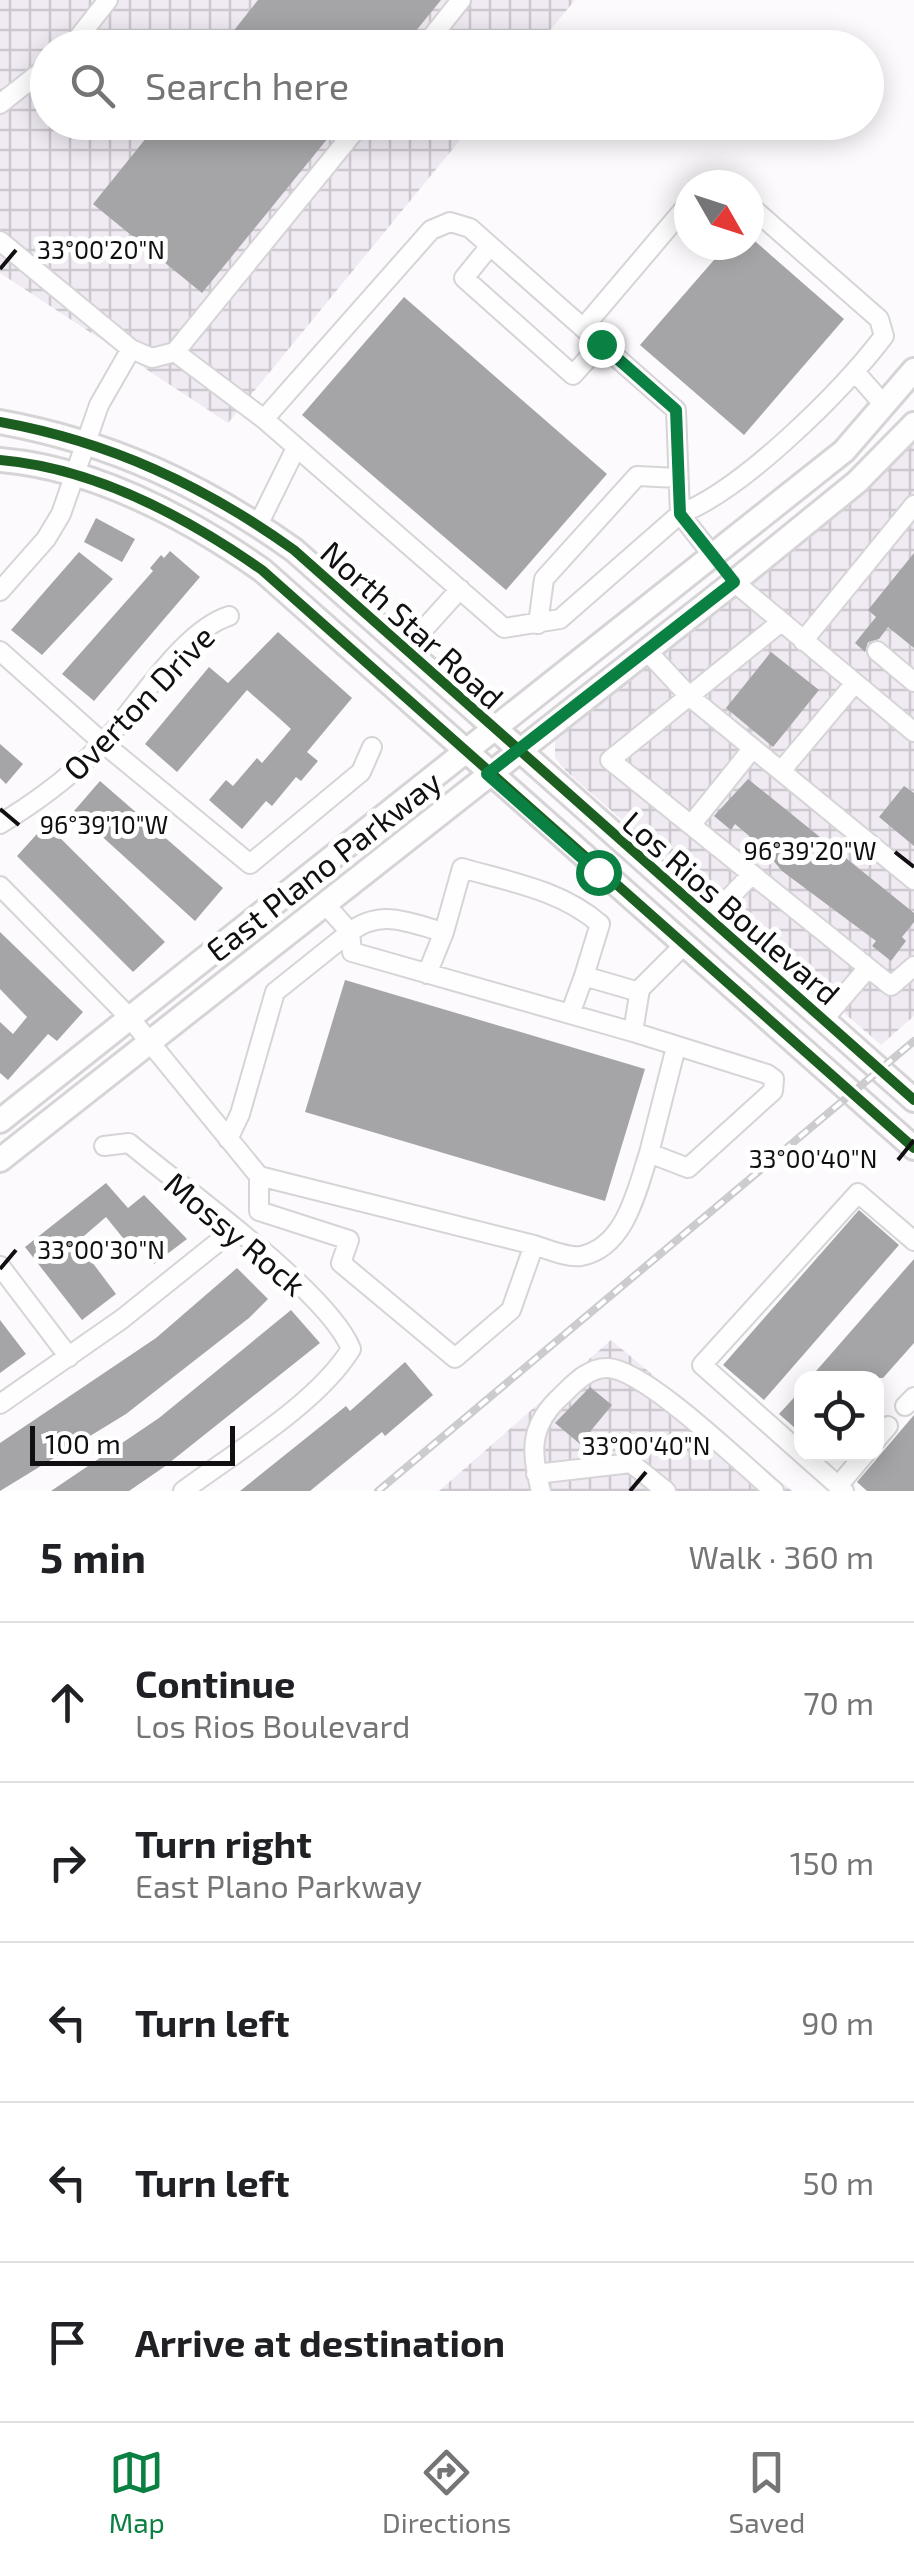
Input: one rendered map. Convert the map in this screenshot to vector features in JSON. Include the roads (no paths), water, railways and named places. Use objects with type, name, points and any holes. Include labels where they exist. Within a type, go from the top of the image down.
[{"type":"main road","name":"East Plano Parkway","points":[[0,1121],[844,451],[914,370]]},
{"type":"main road","points":[[886,406],[913,427]]},
{"type":"main road","name":"North Star Road","points":[[0,422],[84,442],[160,469],[258,525],[294,550],[517,752]]},
{"type":"main road","name":"East Plano Parkway","points":[[0,1160],[734,582],[857,482],[913,427]]},
{"type":"main road","name":"North Star Road","points":[[0,460],[75,476],[168,511],[239,554],[465,753]]},
{"type":"main road","points":[[239,554],[258,525]]},
{"type":"main road","points":[[714,557],[734,582]]},
{"type":"main road","name":"Los Rios Boulevard","points":[[517,752],[914,1100]]},
{"type":"main road","name":"Los Rios Boulevard","points":[[465,753],[914,1148]]},
{"type":"main road","points":[[306,879],[324,903]]},
{"type":"main road","points":[[682,947],[709,919]]},
{"type":"street","points":[[84,30],[108,0]]},
{"type":"street","points":[[438,30],[462,0]]},
{"type":"street","points":[[0,104],[30,80]]},
{"type":"street","points":[[0,241],[131,348],[152,358],[175,352],[347,140]]},
{"type":"street","points":[[175,352],[264,419],[504,628],[538,624],[560,619],[680,514],[702,506],[756,463],[856,373],[884,336],[879,319],[764,218]]},
{"type":"street","points":[[583,328],[674,220]]},
{"type":"street","points":[[264,419],[431,230],[450,222],[470,228],[676,410],[680,514],[714,557]]},
{"type":"street","points":[[490,246],[464,278],[573,375],[601,344]]},
{"type":"street","points":[[0,591],[46,538],[75,476],[84,442],[131,348]]},
{"type":"street","points":[[856,373],[886,406]]},
{"type":"street","points":[[258,525],[296,448]]},
{"type":"street","points":[[538,624],[544,579],[637,476],[678,478]]},
{"type":"street","points":[[803,640],[914,506]]},
{"type":"street","points":[[734,582],[914,732]]},
{"type":"street","points":[[405,650],[460,590]]},
{"type":"street","name":"Overton Drive","points":[[0,824],[46,795],[103,744],[200,631],[229,616]]},
{"type":"street","points":[[781,622],[610,760],[891,986],[914,966]]},
{"type":"street","points":[[646,650],[689,696],[914,880]]},
{"type":"street","points":[[0,651],[103,744],[250,864],[361,772],[372,747]]},
{"type":"street","points":[[877,652],[914,682]]},
{"type":"street","points":[[781,771],[854,683]]},
{"type":"street","points":[[691,825],[753,748]]},
{"type":"street","points":[[427,974],[462,868],[566,899],[600,924],[570,1014]]},
{"type":"street","points":[[709,919],[752,874]]},
{"type":"street","points":[[0,886],[130,1018],[259,1176],[577,1257],[594,1251],[628,1214],[649,1152],[676,1047]]},
{"type":"street","points":[[324,903],[350,932],[352,952],[633,1032],[767,1074],[776,1084],[688,1168],[649,1152]]},
{"type":"street","points":[[228,1139],[240,1114],[274,992],[366,920],[384,916],[444,932]]},
{"type":"street","points":[[633,1032],[640,992],[682,947]]},
{"type":"street","points":[[823,1020],[868,968]]},
{"type":"street","points":[[584,976],[640,992]]},
{"type":"street","name":"Mossy Rock","points":[[104,1146],[128,1143],[308,1292],[344,1331],[351,1349],[340,1366],[301,1400],[184,1491]]},
{"type":"street","points":[[259,1176],[259,1210],[349,1240],[341,1263],[455,1358],[512,1310],[534,1246]]},
{"type":"street","points":[[860,1461],[841,1488],[702,1365],[858,1193],[914,1241]]},
{"type":"street","points":[[0,1404],[69,1357],[232,1230]]},
{"type":"street","points":[[0,1266],[69,1357]]},
{"type":"street","points":[[666,1491],[631,1462],[538,1482],[531,1454],[539,1418],[592,1370],[608,1368],[642,1380],[768,1489]]},
{"type":"railway","points":[[378,1491],[914,1041]]}]
